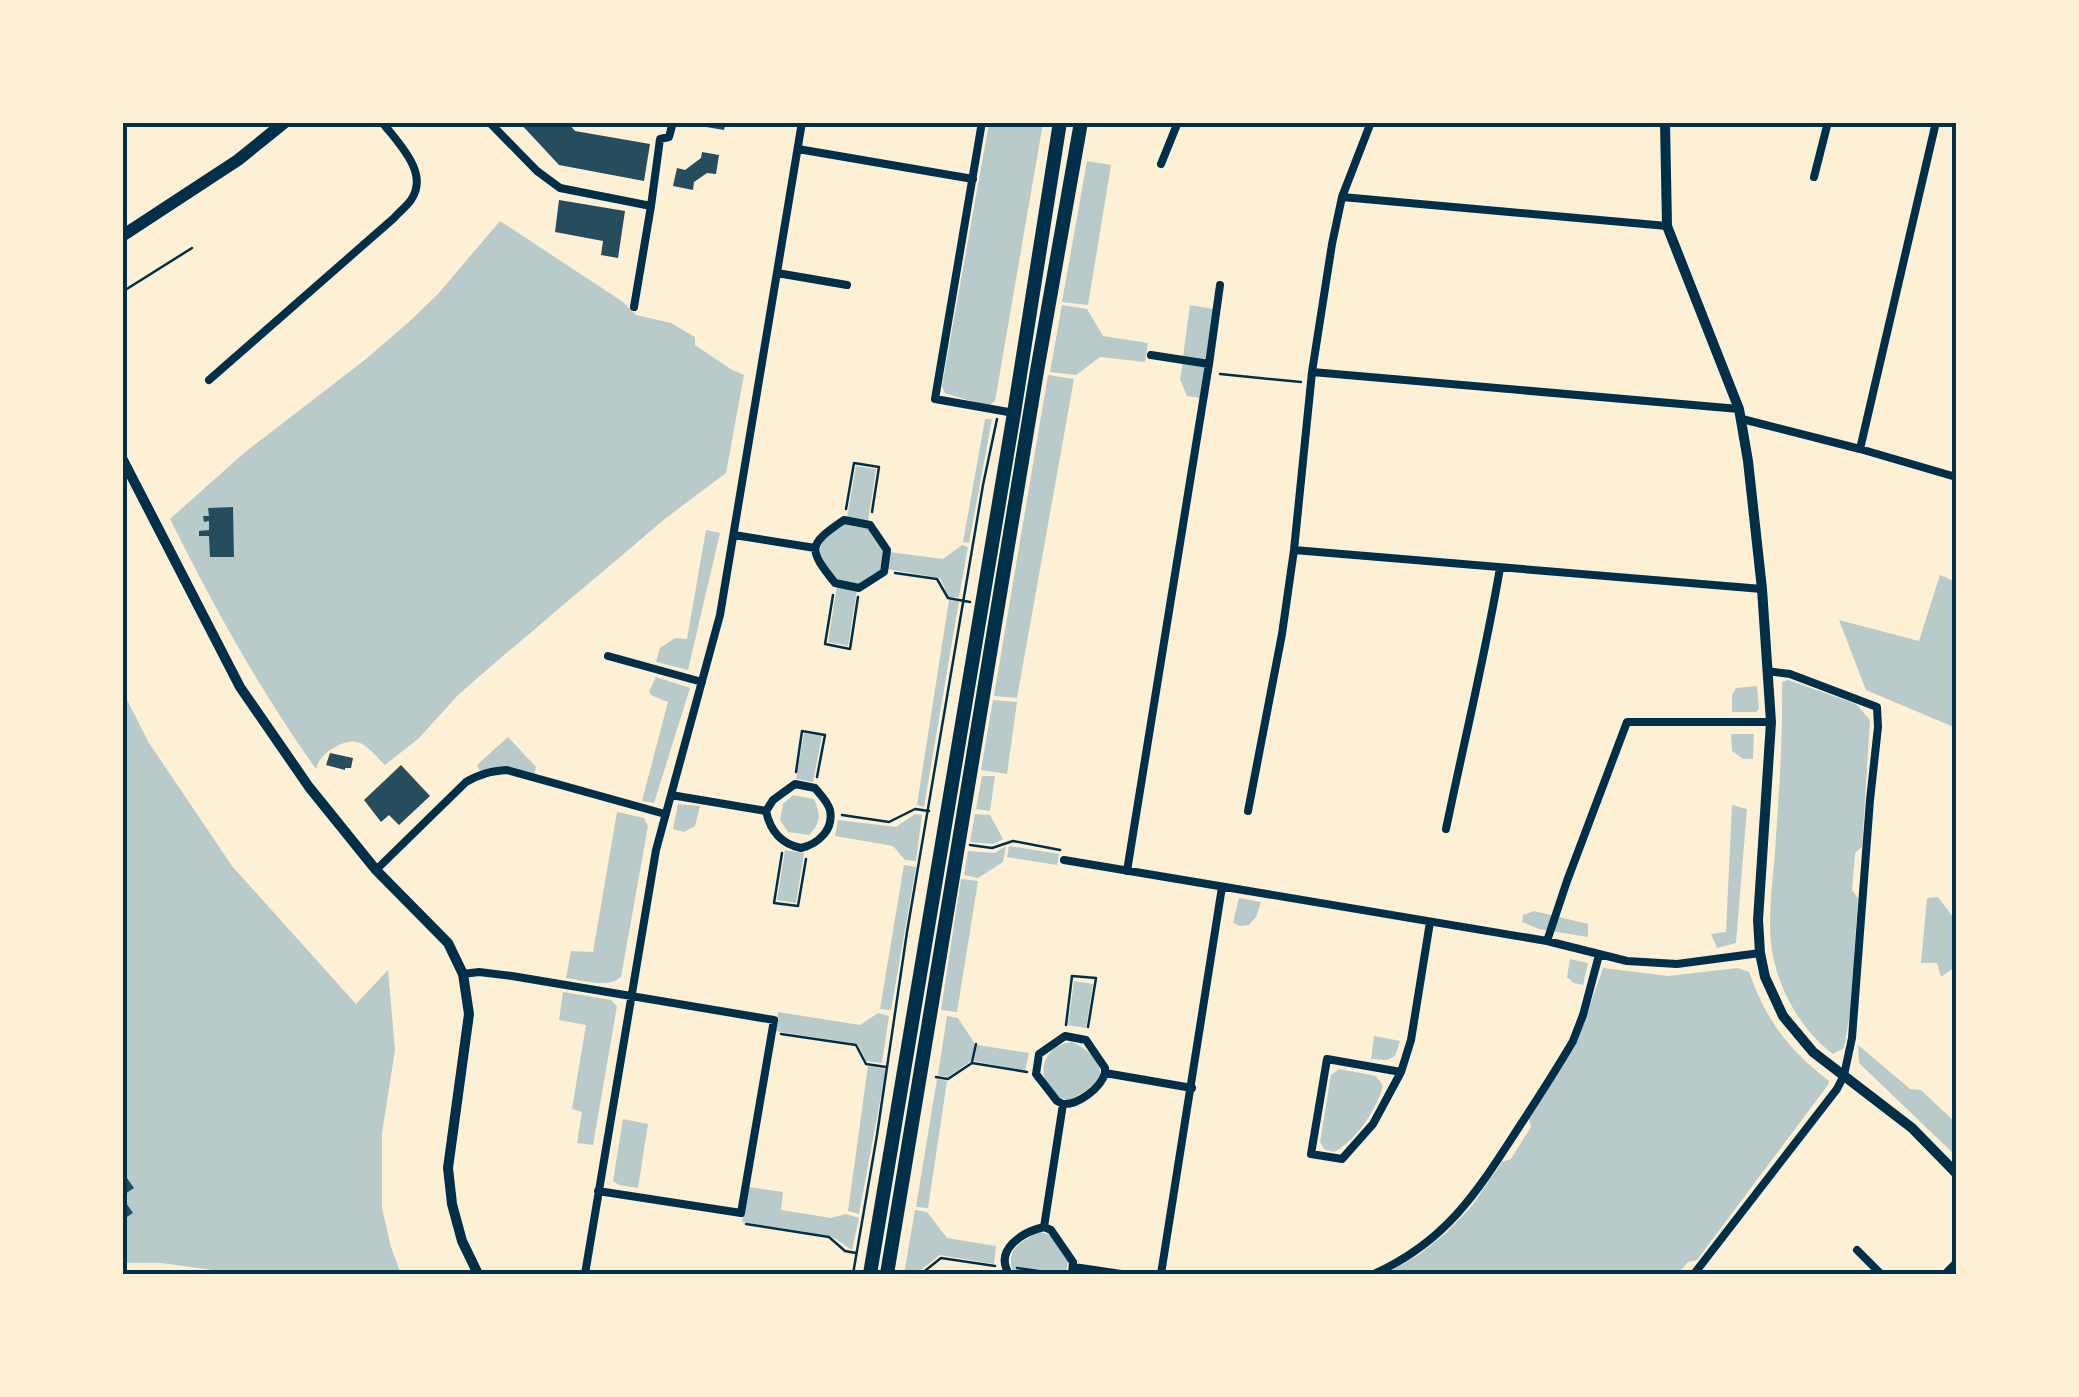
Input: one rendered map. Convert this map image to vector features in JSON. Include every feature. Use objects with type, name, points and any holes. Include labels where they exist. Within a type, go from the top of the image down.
[{"type":"highway","points":[[870,1274],[981,604],[1006,414],[1060,122]]},
{"type":"highway","points":[[887,1274],[1081,122]]},
{"type":"main road","points":[[122,236],[238,160],[285,122]]},
{"type":"street","points":[[209,380],[411,200],[416,174],[382,122]]},
{"type":"street","points":[[489,122],[537,171],[560,188],[651,206]]},
{"type":"street","points":[[634,307],[660,140],[670,137],[673,122]]},
{"type":"street","points":[[585,1274],[649,889],[665,814],[720,615],[802,122]]},
{"type":"street","points":[[982,122],[935,399],[1006,414]]},
{"type":"street","points":[[1161,164],[1178,122]]},
{"type":"street","points":[[1248,811],[1282,634],[1312,372],[1332,244],[1342,198],[1371,122]]},
{"type":"street","points":[[1665,122],[1667,226],[1740,414],[1762,589],[1771,722],[1758,920],[1760,954],[1770,990],[1783,1016],[1813,1052],[1912,1128],[1956,1173]]},
{"type":"street","points":[[1814,178],[1828,122]]},
{"type":"street","points":[[1860,449],[1936,122]]},
{"type":"street","points":[[798,149],[973,179]]},
{"type":"street","points":[[1342,198],[1667,226]]},
{"type":"street","points":[[778,273],[847,285]]},
{"type":"street","points":[[1126,871],[1212,369],[1220,285]]},
{"type":"street","points":[[1151,356],[1212,369]]},
{"type":"street","points":[[1312,372],[1740,414],[1956,478]]},
{"type":"street","points":[[122,458],[240,688],[309,787],[376,870],[438,932],[456,956],[470,1014],[448,1168],[462,1242],[478,1274]]},
{"type":"street","points":[[844,520],[870,525],[887,550],[884,572],[859,588],[835,583],[816,558],[819,537],[844,520]]},
{"type":"street","points":[[734,535],[816,548]]},
{"type":"street","points":[[1294,550],[1762,589]]},
{"type":"street","points":[[1446,829],[1500,568]]},
{"type":"street","points":[[608,656],[702,682]]},
{"type":"street","points":[[1694,1274],[1837,1088],[1852,1038],[1877,706],[1790,674],[1767,671]]},
{"type":"street","points":[[1547,942],[1627,722],[1771,722]]},
{"type":"street","points":[[376,870],[466,782],[492,771],[507,770],[665,814]]},
{"type":"street","points":[[794,784],[815,788],[830,814],[828,830],[818,841],[801,848],[783,842],[768,822],[766,811],[773,800],[794,784]]},
{"type":"street","points":[[671,794],[766,811]]},
{"type":"street","points":[[1065,856],[1126,871],[1547,942],[1627,961],[1677,964],[1760,954]]},
{"type":"street","points":[[1162,1274],[1222,887]]},
{"type":"street","points":[[1400,1072],[1326,1058],[1311,1154],[1342,1159],[1372,1124],[1400,1072],[1411,1040],[1430,922]]},
{"type":"street","points":[[1374,1274],[1441,1232],[1478,1190],[1573,1041],[1584,1015],[1599,955]]},
{"type":"street","points":[[463,974],[512,976],[774,1020],[741,1213],[598,1191]]},
{"type":"street","points":[[1065,1036],[1086,1040],[1105,1068],[1102,1082],[1072,1104],[1056,1101],[1036,1074],[1039,1054],[1065,1036]]},
{"type":"street","points":[[1105,1073],[1192,1088]]},
{"type":"street","points":[[1044,1227],[1063,1104]]},
{"type":"street","points":[[1006,1270],[1006,1251],[1010,1246],[1044,1227],[1051,1230],[1070,1272],[1121,1274]]},
{"type":"street","points":[[1857,1250],[1881,1274]]},
{"type":"street","points":[[1945,1274],[1956,1264]]},
{"type":"path","points":[[122,292],[192,248]]},
{"type":"path","points":[[1212,369],[1303,382],[1303,387]]},
{"type":"path","points":[[853,1274],[983,484],[1006,414]]},
{"type":"path","points":[[844,520],[854,464],[879,467],[870,525]]},
{"type":"path","points":[[884,572],[937,579],[948,598],[981,604]]},
{"type":"path","points":[[835,583],[825,644],[850,648],[859,588]]},
{"type":"path","points":[[794,784],[802,731],[825,735],[815,788]]},
{"type":"path","points":[[830,814],[893,822],[915,809],[928,811]]},
{"type":"path","points":[[783,842],[774,902],[798,906],[808,846]]},
{"type":"path","points":[[976,846],[992,848],[1013,842],[1065,856]]},
{"type":"path","points":[[1065,1036],[1072,976],[1096,978],[1086,1040]]},
{"type":"path","points":[[773,1033],[856,1045],[866,1064],[888,1067]]},
{"type":"path","points":[[920,1075],[948,1079],[972,1062],[976,1044]]},
{"type":"path","points":[[972,1062],[1036,1074]]},
{"type":"path","points":[[741,1213],[740,1223],[829,1237],[845,1251],[856,1253]]},
{"type":"path","points":[[921,1274],[941,1258],[1006,1270],[1070,1272]]},
{"type":"shaded area","points":[[989,123],[1043,123],[995,401],[984,405],[945,393],[942,386]]},
{"type":"shaded area","points":[[1087,161],[1111,165],[1088,305],[1062,302]]},
{"type":"shaded area","points":[[500,221],[623,302],[636,315],[671,323],[695,337],[695,345],[744,375],[726,473],[666,518],[497,661],[458,695],[419,738],[385,765],[361,743],[348,742],[327,752],[316,769],[238,647],[170,519],[244,453],[411,320]]},
{"type":"shaded area","points":[[1062,305],[1087,309],[1103,336],[1148,343],[1145,362],[1100,357],[1076,375],[1050,372]]},
{"type":"shaded area","points":[[1190,305],[1214,309],[1207,361],[1183,357]]},
{"type":"shaded area","points":[[1183,363],[1207,366],[1201,398],[1187,396],[1180,379]]},
{"type":"shaded area","points":[[1048,375],[1074,379],[1017,698],[994,696]]},
{"type":"shaded area","points":[[985,419],[992,419],[969,543],[963,542]]},
{"type":"shaded area","points":[[856,466],[876,469],[868,522],[847,518]]},
{"type":"shaded area","points":[[845,524],[868,529],[883,550],[880,570],[858,584],[836,580],[819,557],[822,540]]},
{"type":"shaded area","points":[[706,530],[720,533],[688,670],[656,662],[660,648],[675,638],[687,639]]},
{"type":"shaded area","points":[[962,545],[968,547],[959,597],[949,597],[940,578],[887,569],[889,552],[943,559]]},
{"type":"shaded area","points":[[1940,575],[1956,582],[1956,728],[1866,690],[1839,620],[1919,641]]},
{"type":"shaded area","points":[[837,586],[857,590],[848,646],[828,642]]},
{"type":"shaded area","points":[[949,600],[959,601],[924,807],[917,805]]},
{"type":"shaded area","points":[[656,677],[690,688],[654,803],[642,801],[668,702],[649,691]]},
{"type":"shaded area","points":[[1788,680],[1856,704],[1870,720],[1862,847],[1855,853],[1852,890],[1858,898],[1850,1013],[1844,1048],[1833,1054],[1810,1032],[1791,1005],[1773,959],[1771,943],[1782,682]]},
{"type":"shaded area","points":[[1757,686],[1759,709],[1732,712],[1736,688]]},
{"type":"shaded area","points":[[122,690],[149,743],[232,866],[356,1004],[388,970],[395,1050],[382,1133],[382,1208],[401,1274],[242,1274],[161,1263],[123,1263]]},
{"type":"shaded area","points":[[993,700],[1017,702],[1007,774],[981,770]]},
{"type":"shaded area","points":[[804,733],[822,736],[813,782],[796,779]]},
{"type":"shaded area","points":[[1731,734],[1754,734],[1753,759],[1743,759],[1732,751]]},
{"type":"shaded area","points":[[508,737],[536,767],[534,775],[507,768],[480,771],[477,765]]},
{"type":"shaded area","points":[[982,776],[995,776],[990,811],[976,809]]},
{"type":"shaded area","points":[[793,795],[814,799],[816,804],[818,822],[809,835],[788,832],[780,820],[783,804]]},
{"type":"shaded area","points":[[678,804],[700,806],[695,826],[684,832],[673,829]]},
{"type":"shaded area","points":[[1732,805],[1747,809],[1736,943],[1717,948],[1711,934],[1726,932]]},
{"type":"shaded area","points":[[617,812],[644,818],[648,826],[621,977],[602,983],[566,978],[571,951],[593,952]]},
{"type":"shaded area","points":[[915,814],[922,815],[916,861],[905,860],[893,846],[835,836],[838,820],[896,827]]},
{"type":"shaded area","points":[[975,814],[990,815],[1003,839],[993,844],[970,842]]},
{"type":"shaded area","points":[[1006,846],[1003,862],[978,878],[964,875],[968,851],[995,853]]},
{"type":"shaded area","points":[[1009,846],[1059,854],[1057,865],[1007,857]]},
{"type":"shaded area","points":[[785,850],[804,853],[796,903],[777,900]]},
{"type":"shaded area","points":[[904,865],[916,867],[891,1010],[880,1009]]},
{"type":"shaded area","points":[[961,879],[978,881],[957,1012],[941,1010]]},
{"type":"shaded area","points":[[1938,897],[1956,921],[1956,966],[1941,977],[1937,963],[1921,963],[1927,898]]},
{"type":"shaded area","points":[[1239,898],[1261,902],[1249,925],[1233,923]]},
{"type":"shaded area","points":[[1534,911],[1588,924],[1588,937],[1539,929],[1522,922],[1523,915]]},
{"type":"shaded area","points":[[1570,959],[1588,963],[1583,985],[1567,977]]},
{"type":"shaded area","points":[[1603,968],[1668,976],[1738,968],[1749,972],[1780,1033],[1829,1081],[1828,1085],[1697,1260],[1688,1262],[1678,1274],[1386,1274],[1447,1232],[1471,1207],[1502,1162],[1511,1159],[1531,1127],[1529,1119],[1578,1040]]},
{"type":"shaded area","points":[[1074,981],[1093,984],[1086,1028],[1068,1025]]},
{"type":"shaded area","points":[[563,992],[611,1000],[617,1006],[593,1145],[577,1143],[582,1112],[572,1109],[586,1025],[559,1020]]},
{"type":"shaded area","points":[[778,1012],[860,1025],[878,1013],[889,1016],[882,1063],[866,1061],[858,1044],[775,1031]]},
{"type":"shaded area","points":[[947,1016],[958,1018],[975,1044],[971,1061],[948,1077],[938,1075]]},
{"type":"shaded area","points":[[1374,1036],[1400,1041],[1395,1056],[1371,1059]]},
{"type":"shaded area","points":[[1071,1042],[1093,1056],[1100,1074],[1093,1085],[1070,1100],[1051,1091],[1044,1072],[1050,1053]]},
{"type":"shaded area","points":[[977,1045],[1029,1053],[1025,1071],[974,1061]]},
{"type":"shaded area","points":[[1858,1045],[1910,1089],[1921,1090],[1956,1123],[1956,1156],[1859,1063]]},
{"type":"shaded area","points":[[868,1066],[886,1069],[859,1214],[848,1211]]},
{"type":"shaded area","points":[[1339,1069],[1376,1076],[1383,1086],[1364,1124],[1334,1152],[1324,1149],[1320,1142],[1331,1075]]},
{"type":"shaded area","points":[[937,1079],[947,1081],[928,1208],[916,1207]]},
{"type":"shaded area","points":[[623,1119],[648,1124],[638,1188],[613,1181]]},
{"type":"shaded area","points":[[748,1187],[783,1192],[781,1210],[859,1218],[852,1250],[831,1236],[742,1222]]},
{"type":"shaded area","points":[[915,1210],[927,1212],[947,1238],[996,1246],[994,1264],[940,1255],[916,1274],[904,1274]]},
{"type":"shaded area","points":[[1040,1232],[1050,1235],[1068,1261],[1066,1273],[1014,1274],[1011,1259],[1016,1248]]},
{"type":"building","points":[[519,122],[567,122],[575,131],[650,144],[644,181],[559,165]]},
{"type":"building","points":[[706,122],[726,122],[724,130],[706,127]]},
{"type":"building","points":[[702,152],[719,155],[716,174],[707,173],[694,182],[693,190],[673,186],[677,168],[685,170],[701,158]]},
{"type":"building","points":[[559,200],[625,211],[618,258],[601,255],[603,241],[555,232]]},
{"type":"building","points":[[233,507],[234,557],[210,557],[209,536],[199,536],[199,531],[209,530],[209,521],[204,522],[203,516],[209,516],[208,508]]},
{"type":"building","points":[[330,753],[353,758],[351,768],[326,765]]},
{"type":"building","points":[[401,765],[430,796],[399,825],[389,815],[381,822],[364,800]]},
{"type":"building","points":[[122,1171],[134,1188],[122,1196]]},
{"type":"building","points":[[122,1197],[133,1213],[122,1220]]}]
